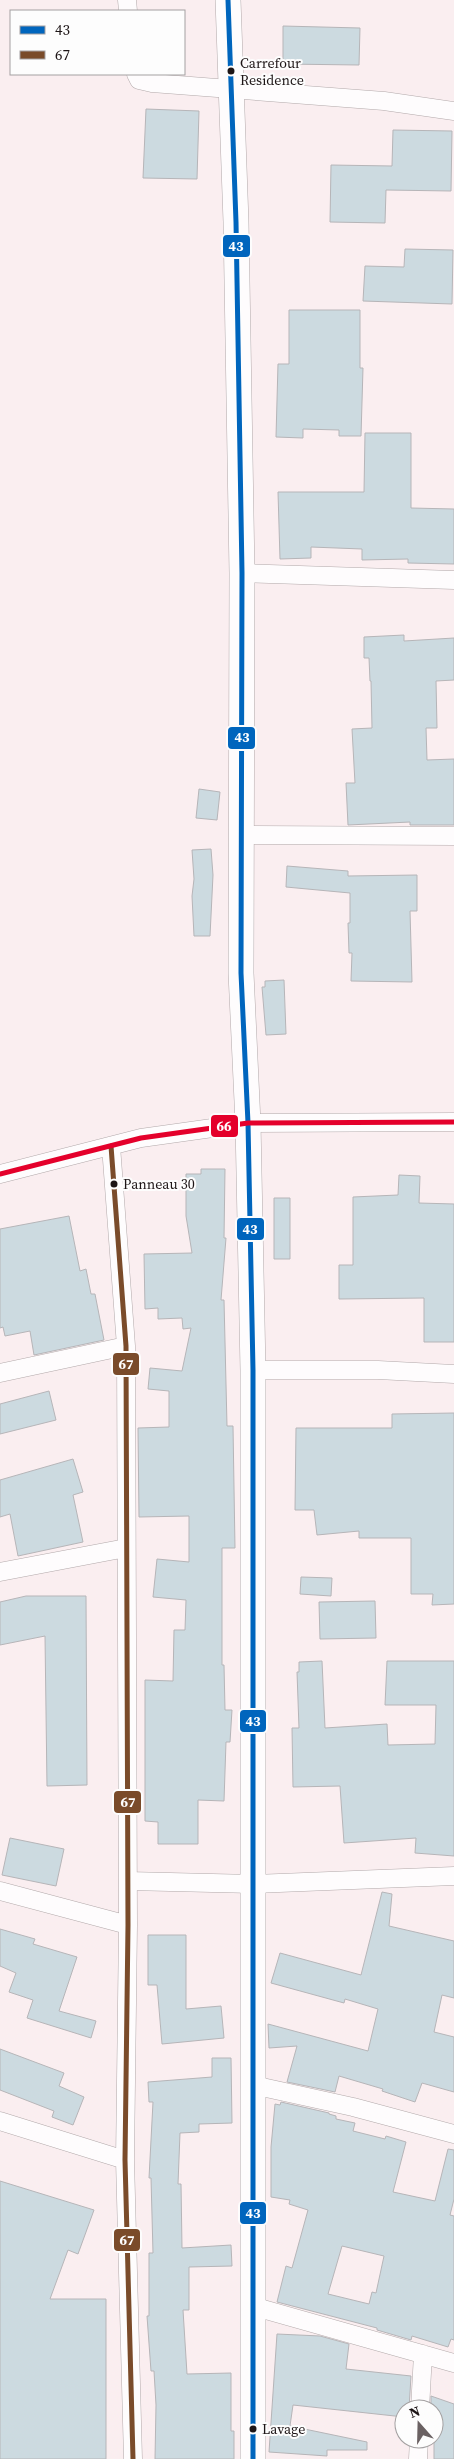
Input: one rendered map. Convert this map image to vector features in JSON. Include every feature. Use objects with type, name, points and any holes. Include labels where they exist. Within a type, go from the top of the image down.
[{"type":"street","points":[[228,0],[236,232],[242,574],[241,973],[248,1123],[253,1370],[253,2459]]},
{"type":"street","points":[[137,75],[140,80],[152,83],[384,101],[454,111]]},
{"type":"street","points":[[242,574],[454,580]]},
{"type":"street","points":[[242,835],[454,836]]},
{"type":"street","points":[[0,1174],[141,1138],[248,1123],[454,1122]]},
{"type":"street","points":[[110,1146],[126,1346],[128,1881],[126,2160],[133,2459]]},
{"type":"street","points":[[0,1373],[126,1346]]},
{"type":"street","points":[[253,1370],[378,1370],[454,1374]]},
{"type":"street","points":[[0,1572],[126,1548]]},
{"type":"street","points":[[128,1881],[254,1884],[454,1876]]},
{"type":"street","points":[[0,1891],[128,1926]]},
{"type":"street","points":[[254,2085],[353,2107],[454,2134]]},
{"type":"street","points":[[0,2121],[126,2160]]},
{"type":"street","points":[[252,2306],[454,2363]]},
{"type":"street","points":[[421,2399],[423,2354]]},
{"type":"building","points":[[283,26],[360,28],[359,65],[283,64]]},
{"type":"building","points":[[146,109],[199,111],[197,179],[143,178]]},
{"type":"building","points":[[393,130],[452,131],[451,191],[386,190],[385,223],[330,222],[331,165],[392,166]]},
{"type":"building","points":[[405,249],[453,250],[452,304],[363,301],[365,266],[404,267]]},
{"type":"building","points":[[289,310],[360,310],[360,368],[363,368],[361,436],[339,436],[339,430],[303,429],[303,438],[276,437],[278,364],[289,364]]},
{"type":"building","points":[[365,433],[411,433],[411,508],[454,509],[454,564],[408,563],[408,559],[362,560],[362,549],[311,547],[311,558],[280,559],[278,492],[364,492]]},
{"type":"building","points":[[404,635],[404,641],[454,638],[454,680],[436,681],[437,728],[426,728],[427,760],[454,759],[454,825],[410,825],[410,822],[348,825],[346,783],[355,783],[352,729],[372,728],[369,658],[364,658],[364,637]]},
{"type":"building","points":[[199,789],[220,792],[217,820],[196,818]]},
{"type":"building","points":[[211,849],[213,875],[210,936],[194,936],[192,850]]},
{"type":"building","points":[[287,866],[348,871],[348,876],[417,875],[417,911],[410,911],[412,982],[351,981],[352,953],[349,953],[348,923],[350,923],[350,893],[286,887]]},
{"type":"building","points":[[284,980],[286,1034],[266,1035],[262,987],[265,987],[265,981]]},
{"type":"building","points":[[201,1169],[225,1169],[224,1238],[226,1238],[221,1300],[224,1300],[227,1426],[233,1426],[235,1548],[222,1548],[222,1665],[224,1665],[225,1710],[232,1710],[230,1742],[226,1742],[224,1801],[198,1800],[198,1844],[158,1844],[158,1822],[145,1821],[145,1680],[173,1681],[174,1630],[185,1630],[186,1600],[153,1597],[157,1559],[189,1562],[189,1516],[139,1517],[138,1428],[169,1427],[169,1391],[148,1389],[150,1368],[182,1371],[191,1328],[183,1329],[182,1318],[158,1319],[158,1308],[145,1309],[144,1254],[192,1253],[186,1216],[186,1174],[201,1174]]},
{"type":"building","points":[[399,1175],[420,1176],[419,1203],[454,1204],[454,1342],[424,1342],[424,1298],[339,1299],[339,1265],[353,1265],[353,1197],[398,1195]]},
{"type":"building","points":[[274,1198],[290,1198],[290,1259],[274,1259]]},
{"type":"building","points":[[69,1216],[80,1271],[86,1269],[91,1294],[95,1294],[104,1340],[34,1355],[30,1331],[5,1336],[3,1327],[0,1328],[0,1229]]},
{"type":"building","points":[[49,1391],[56,1420],[0,1434],[0,1404]]},
{"type":"building","points":[[454,1413],[454,1604],[432,1605],[433,1594],[411,1594],[411,1538],[359,1538],[359,1531],[317,1535],[314,1510],[295,1510],[296,1428],[392,1428],[392,1414]]},
{"type":"building","points":[[73,1459],[83,1492],[73,1495],[83,1542],[18,1556],[10,1514],[0,1517],[0,1480]]},
{"type":"building","points":[[301,1577],[332,1578],[331,1596],[300,1594]]},
{"type":"building","points":[[26,1596],[86,1596],[87,1785],[47,1786],[45,1636],[0,1645],[0,1602]]},
{"type":"building","points":[[375,1601],[376,1638],[320,1639],[319,1602]]},
{"type":"building","points":[[322,1661],[325,1728],[387,1724],[388,1745],[435,1744],[436,1705],[385,1705],[387,1661],[454,1661],[454,1856],[415,1853],[416,1838],[344,1843],[340,1786],[293,1787],[292,1728],[299,1728],[297,1672],[299,1672],[299,1662]]},
{"type":"building","points":[[10,1838],[64,1849],[56,1886],[2,1875]]},
{"type":"building","points":[[382,1892],[392,1894],[389,1926],[454,1941],[454,1998],[442,1995],[434,2032],[454,2037],[454,2092],[422,2083],[415,2102],[382,2091],[383,2089],[339,2076],[335,2092],[287,2082],[297,2046],[269,2048],[268,2024],[368,2051],[378,2009],[345,1999],[344,2003],[271,1983],[280,1953],[361,1975]]},
{"type":"building","points":[[0,1929],[35,1939],[33,1944],[77,1957],[59,2011],[96,2021],[91,2038],[27,2018],[33,2000],[9,1992],[16,1973],[0,1966]]},
{"type":"building","points":[[148,1935],[186,1935],[186,2009],[221,2006],[224,2038],[162,2044],[157,1985],[148,1985]]},
{"type":"building","points":[[0,2049],[64,2073],[59,2086],[84,2097],[73,2125],[52,2117],[54,2111],[0,2090]]},
{"type":"building","points":[[212,2058],[231,2058],[232,2123],[199,2124],[199,2132],[180,2133],[178,2184],[181,2184],[182,2248],[231,2245],[232,2266],[189,2267],[189,2310],[183,2310],[187,2374],[231,2373],[231,2431],[234,2431],[234,2459],[155,2459],[156,2405],[154,2371],[151,2371],[147,2316],[149,2316],[149,2253],[153,2253],[151,2178],[149,2178],[153,2102],[149,2102],[148,2082],[212,2077]]},
{"type":"building","points":[[281,2102],[329,2113],[336,2116],[336,2119],[355,2123],[353,2131],[385,2139],[386,2136],[406,2142],[393,2192],[435,2201],[448,2149],[454,2150],[454,2199],[450,2215],[454,2216],[454,2340],[451,2339],[448,2347],[412,2336],[411,2340],[377,2330],[377,2328],[277,2302],[286,2266],[292,2268],[308,2210],[289,2204],[290,2200],[271,2197],[271,2147],[275,2104],[280,2105]],"holes":[[[342,2246],[384,2256],[376,2293],[372,2292],[369,2304],[328,2294]]]},
{"type":"building","points":[[0,2181],[94,2210],[78,2254],[68,2250],[50,2299],[106,2299],[106,2459],[0,2459]]},
{"type":"building","points":[[277,2334],[320,2336],[349,2344],[346,2369],[411,2376],[410,2399],[394,2399],[394,2416],[293,2405],[290,2426],[367,2442],[367,2450],[327,2450],[327,2456],[269,2452]]},
{"type":"building","points":[[444,2401],[454,2404],[454,2459],[434,2459],[434,2449],[444,2449]]},
{"type":"transit line","name":"43","points":[[228,0],[236,222],[242,573],[241,973],[248,1123],[253,1370],[253,2459]]},
{"type":"transit line","name":"66","points":[[0,1174],[141,1138],[248,1123],[454,1122]]},
{"type":"transit line","name":"67","points":[[111,1146],[126,1346],[128,1925],[125,2160],[133,2459]]},
{"type":"place","name":"Carrefour Residence","points":[[231,71]]},
{"type":"place","name":"Panneau 30","points":[[114,1184]]},
{"type":"place","name":"Lavage","points":[[253,2429]]}]
